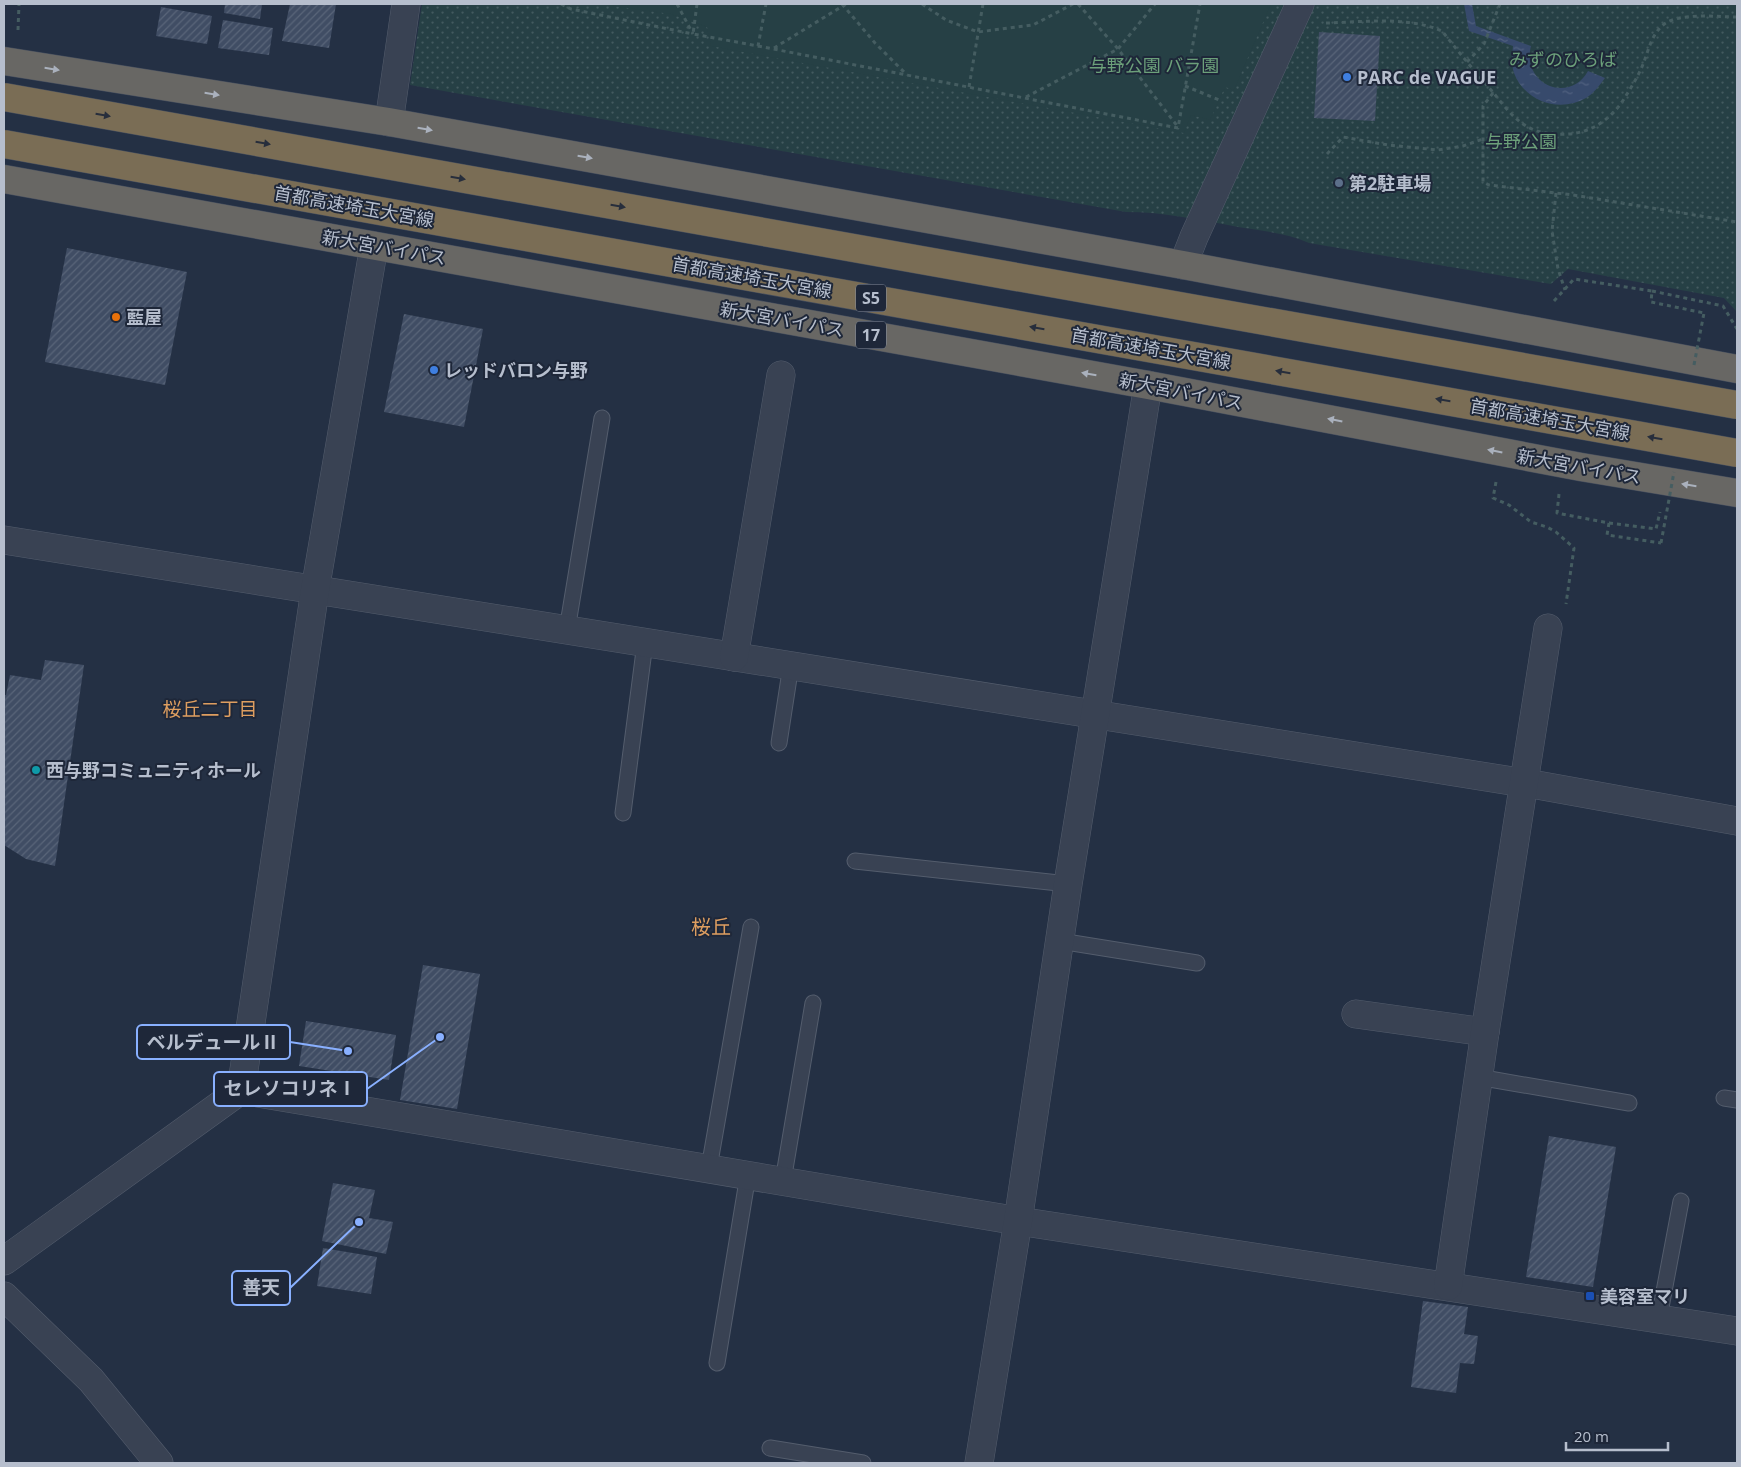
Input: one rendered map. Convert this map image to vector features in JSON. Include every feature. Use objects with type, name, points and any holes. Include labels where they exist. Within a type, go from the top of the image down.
[{"type":"highway","points":[[4,61],[389,122],[1737,369]]},
{"type":"highway","points":[[4,97],[1737,405]]},
{"type":"highway","name":"首都高速埼玉大宮線","points":[[4,144],[1737,453]]},
{"type":"highway","name":"新大宮バイパス","points":[[6,181],[1148,384],[1581,468],[1737,493]]},
{"type":"street","points":[[389,122],[406,4]]},
{"type":"street","points":[[1183,266],[1194,237],[1296,13]]},
{"type":"street","points":[[241,1090],[315,590],[374,246]]},
{"type":"street","points":[[734,657],[781,375]]},
{"type":"street","points":[[978,1463],[1018,1221],[1068,884],[1148,384]]},
{"type":"street","points":[[4,540],[1524,783],[1737,821]]},
{"type":"street","points":[[1448,1286],[1478,1077],[1548,628]]},
{"type":"street","points":[[1356,1014],[1485,1032]]},
{"type":"street","points":[[4,1261],[241,1090],[1018,1221],[1737,1331]]},
{"type":"street","points":[[4,1296],[91,1380],[159,1463]]},
{"type":"lane","points":[[567,630],[602,418]]},
{"type":"lane","points":[[623,813],[645,643]]},
{"type":"lane","points":[[779,743],[791,665]]},
{"type":"lane","points":[[855,861],[1068,884]]},
{"type":"lane","points":[[708,1168],[751,927]]},
{"type":"lane","points":[[1060,941],[1197,963]]},
{"type":"lane","points":[[783,1181],[813,1002]]},
{"type":"lane","points":[[1478,1077],[1628,1103]]},
{"type":"lane","points":[[717,1363],[748,1175]]},
{"type":"lane","points":[[1659,1318],[1682,1201]]},
{"type":"lane","points":[[770,1448],[862,1463]]},
{"type":"path","points":[[18,30],[19,4]]},
{"type":"path","points":[[561,4],[571,9],[693,34],[774,48],[1178,128]]},
{"type":"path","points":[[677,4],[693,34]]},
{"type":"path","points":[[693,34],[697,4]]},
{"type":"path","points":[[758,46],[766,4]]},
{"type":"path","points":[[774,48],[844,4],[874,43],[908,76]]},
{"type":"path","points":[[922,4],[946,20],[978,32],[1033,25],[1074,4]]},
{"type":"path","points":[[969,87],[983,4]]},
{"type":"path","points":[[1078,4],[1118,49],[1178,128]]},
{"type":"path","points":[[1025,98],[1118,49],[1155,4]]},
{"type":"path","points":[[1178,128],[1200,4]]},
{"type":"path","points":[[1467,62],[1481,48],[1487,38],[1500,4]]},
{"type":"path","points":[[1296,13],[1429,25],[1442,31],[1501,104],[1517,119],[1532,129],[1546,133],[1581,133],[1598,126],[1610,116],[1622,102],[1640,70],[1652,39],[1664,24],[1684,17],[1737,17]]},
{"type":"path","points":[[1185,86],[1250,113]]},
{"type":"path","points":[[1493,93],[1483,106],[1483,182],[1489,185],[1556,193],[1737,222]]},
{"type":"path","points":[[1327,154],[1343,137],[1388,145],[1438,150],[1464,146],[1483,139]]},
{"type":"path","points":[[1556,193],[1552,231],[1558,269],[1565,290]]},
{"type":"path","points":[[1554,301],[1574,280],[1584,280],[1723,306],[1737,329]]},
{"type":"path","points":[[1652,292],[1651,302],[1704,313]]},
{"type":"path","points":[[1496,478],[1493,498],[1509,505],[1531,522],[1556,532],[1574,548],[1565,607]]},
{"type":"path","points":[[1560,488],[1557,514],[1656,529],[1661,506]]},
{"type":"path","points":[[1609,523],[1607,535],[1661,543]]},
{"type":"green space","name":"与野公園","points":[[422,4],[1737,4],[1737,312],[1724,298],[1568,269],[1551,284],[1309,243],[1274,233],[1196,219],[1126,212],[410,85]]},
{"type":"green space","name":"与野公園 バラ園","points":[[599,4],[1271,4],[1234,90],[1225,87],[1210,120],[1191,115],[1184,133],[711,46],[707,27],[671,14]]},
{"type":"water","points":[[1464,4],[1472,4],[1476,26],[1531,46],[1530,59],[1533,71],[1540,80],[1549,86],[1559,88],[1570,87],[1580,81],[1588,71],[1605,78],[1592,94],[1576,102],[1555,104],[1535,98],[1519,83],[1514,73],[1512,63],[1513,46],[1469,31]]},
{"type":"building","points":[[225,4],[262,4],[260,19],[224,13]]},
{"type":"building","points":[[290,4],[336,4],[329,48],[282,41]]},
{"type":"building","points":[[161,7],[212,16],[207,44],[156,36]]},
{"type":"building","points":[[223,20],[273,28],[269,55],[218,48]]},
{"type":"building","name":"PARC de VAGUE","points":[[1319,32],[1380,36],[1375,121],[1314,118]]},
{"type":"building","name":"藍屋","points":[[67,248],[187,272],[165,385],[45,362]]},
{"type":"building","name":"レッドバロン与野","points":[[404,314],[483,329],[464,427],[384,412]]},
{"type":"building","name":"西与野コミュニティホール","points":[[45,660],[84,665],[55,866],[26,859],[4,845],[4,695],[6,695],[10,675],[41,680]]},
{"type":"building","points":[[423,965],[480,974],[457,1109],[400,1100]]},
{"type":"building","points":[[306,1021],[396,1035],[389,1080],[299,1066]]},
{"type":"building","points":[[1549,1136],[1616,1147],[1593,1287],[1526,1277]]},
{"type":"building","points":[[333,1183],[375,1190],[369,1218],[393,1222],[386,1254],[322,1241]]},
{"type":"building","points":[[323,1248],[377,1257],[371,1294],[317,1286]]},
{"type":"building","points":[[1423,1301],[1468,1307],[1464,1334],[1478,1336],[1474,1364],[1460,1363],[1456,1393],[1411,1387]]},
{"type":"place","name":"PARC de VAGUE","points":[[1347,77]]},
{"type":"place","name":"第2駐車場","points":[[1339,183]]},
{"type":"place","name":"藍屋","points":[[116,317]]},
{"type":"place","name":"レッドバロン与野","points":[[434,370]]},
{"type":"place","name":"西与野コミュニティホール","points":[[36,770]]},
{"type":"place","name":"セレソコリネⅠ","points":[[440,1037]]},
{"type":"place","name":"ベルデュールⅡ","points":[[348,1051]]},
{"type":"place","name":"善天","points":[[359,1222]]},
{"type":"place","name":"美容室マリ","points":[[1590,1296]]},
{"type":"district","name":"桜丘二丁目","points":[[210,709]]},
{"type":"district","name":"桜丘","points":[[711,926]]},
{"type":"park label","name":"みずのひろば","points":[[1563,59]]}]
